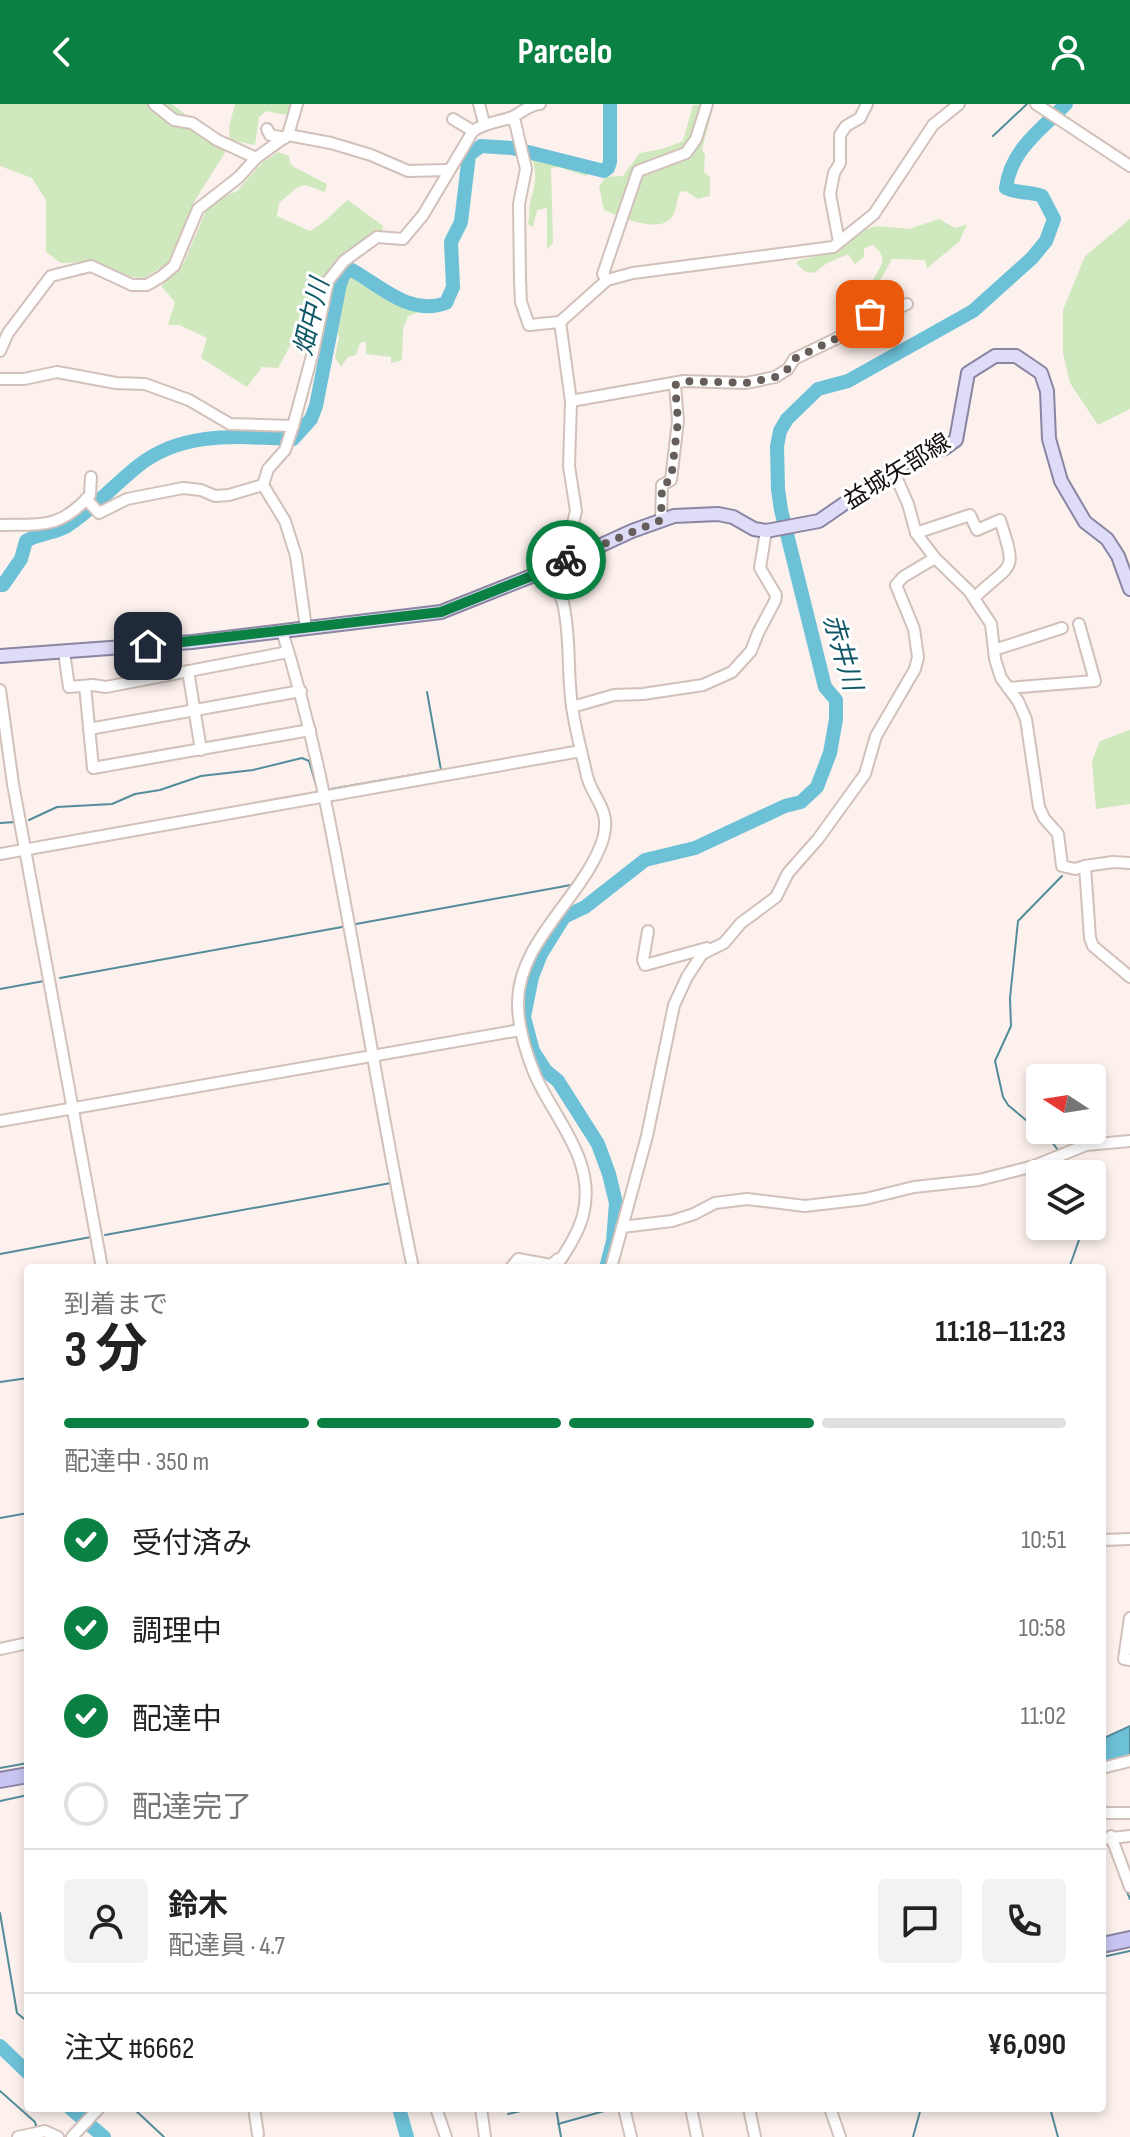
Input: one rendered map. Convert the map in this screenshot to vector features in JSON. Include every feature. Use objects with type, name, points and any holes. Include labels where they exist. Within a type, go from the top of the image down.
[{"type":"highway","points":[[0,1780],[24,1776]]},
{"type":"highway","points":[[1106,1944],[1130,1939]]},
{"type":"main road","name":"益城矢部線","points":[[773,530],[819,521],[917,456],[945,448],[956,440],[968,373],[995,356],[1016,356],[1041,373],[1047,391],[1049,439],[1061,481],[1085,522],[1107,539],[1118,556],[1130,589]]},
{"type":"main road","points":[[0,656],[192,642],[441,612],[674,516],[718,514],[733,517],[754,529],[773,530]]},
{"type":"street","points":[[154,104],[174,120],[192,123],[217,140],[256,158]]},
{"type":"street","points":[[0,351],[8,333],[51,276],[91,266],[132,285],[147,285],[162,276],[174,266],[198,209],[286,136],[297,104]]},
{"type":"street","points":[[479,104],[484,123]]},
{"type":"street","points":[[306,628],[296,556],[285,521],[263,485],[268,469],[287,444],[313,352],[328,281],[344,261],[377,237],[403,239],[423,215],[473,131],[484,123],[509,118],[530,104],[540,104]]},
{"type":"street","points":[[607,280],[603,274],[638,171],[686,153],[696,139],[707,104]]},
{"type":"street","points":[[839,242],[830,194],[834,173],[840,163],[840,135],[846,126],[860,118],[867,104]]},
{"type":"street","points":[[509,118],[515,122],[526,169],[519,204],[521,302],[529,325],[560,322],[607,280],[633,273],[825,249],[839,242],[874,214],[933,125],[959,104]]},
{"type":"street","points":[[1036,104],[1130,166]]},
{"type":"street","points":[[453,119],[473,131]]},
{"type":"street","points":[[267,129],[270,135],[331,143],[408,171],[448,170]]},
{"type":"street","points":[[571,401],[684,381],[746,383],[775,377],[788,369],[794,359],[850,332],[870,314],[894,310],[907,304]]},
{"type":"street","points":[[558,1264],[583,1217],[586,1198],[583,1169],[574,1145],[536,1076],[520,1030],[518,1001],[529,959],[547,928],[577,889],[602,840],[606,821],[602,802],[589,787],[572,707],[563,602],[547,570],[571,531],[576,511],[569,466],[571,401],[560,322]]},
{"type":"street","points":[[0,379],[24,379],[57,372],[116,383],[145,384],[189,400],[230,424],[292,428]]},
{"type":"street","points":[[661,520],[662,485],[671,480],[678,421],[675,385]]},
{"type":"street","points":[[893,470],[908,504],[916,533],[935,558],[974,598],[991,624],[1001,678],[1026,719],[1039,807],[1058,834],[1062,866],[1075,869],[1113,862],[1130,863]]},
{"type":"street","points":[[90,504],[91,477]]},
{"type":"street","points":[[90,504],[104,512],[127,499],[183,488],[201,490],[215,496],[263,485]]},
{"type":"street","points":[[0,525],[52,524],[90,504]]},
{"type":"street","points":[[916,533],[970,515],[977,530],[1000,520],[1012,555],[1009,568],[974,598]]},
{"type":"street","points":[[572,707],[614,695],[703,685],[732,672],[751,651],[775,601],[776,595],[760,568],[773,530]]},
{"type":"street","points":[[648,931],[643,960],[645,965],[718,947],[741,923],[776,897],[788,873],[865,774],[876,736],[908,686],[918,657],[914,629],[896,585],[903,577],[935,558]]},
{"type":"street","points":[[1008,688],[1095,681],[1079,624]]},
{"type":"street","points":[[994,650],[1062,628]]},
{"type":"street","points":[[282,631],[301,691],[325,795],[412,1264]]},
{"type":"street","points":[[64,652],[69,687],[106,687],[288,652]]},
{"type":"street","points":[[188,671],[201,750]]},
{"type":"street","points":[[85,686],[93,768],[310,730]]},
{"type":"street","points":[[0,690],[101,1264]]},
{"type":"street","points":[[89,729],[301,691]]},
{"type":"street","points":[[0,854],[581,751]]},
{"type":"street","points":[[1085,866],[1093,946],[1130,977]]},
{"type":"street","points":[[612,1264],[647,1136],[674,1005],[702,954],[713,947]]},
{"type":"street","points":[[0,1121],[520,1030]]},
{"type":"street","points":[[622,1227],[672,1221],[715,1203],[747,1199],[805,1206],[865,1199],[914,1187],[979,1180],[1099,1142],[1130,1141]]},
{"type":"street","points":[[552,1264],[563,1256]]},
{"type":"street","points":[[514,1264],[518,1259],[546,1264]]},
{"type":"street","points":[[1106,1540],[1130,1539]]},
{"type":"street","points":[[1130,1618],[1124,1659],[1130,1660]]},
{"type":"street","points":[[0,1649],[24,1644]]},
{"type":"street","points":[[1106,1767],[1130,1761]]},
{"type":"street","points":[[1106,1813],[1130,1813]]},
{"type":"street","points":[[1130,1836],[1107,1837],[1130,1887]]},
{"type":"street","points":[[72,2137],[95,2112]]},
{"type":"street","points":[[255,2112],[258,2134]]},
{"type":"street","points":[[437,2112],[446,2137]]},
{"type":"street","points":[[482,2112],[485,2137]]},
{"type":"street","points":[[625,2112],[631,2137]]},
{"type":"street","points":[[692,2112],[697,2137]]},
{"type":"street","points":[[750,2112],[755,2137]]},
{"type":"street","points":[[831,2112],[840,2137]]},
{"type":"street","points":[[18,2137],[45,2131],[58,2137]]},
{"type":"green space","points":[[0,104],[172,104],[228,148],[194,202],[169,263],[144,278],[122,276],[91,262],[61,263],[46,252],[46,200],[32,178],[0,166]]},
{"type":"green space","points":[[235,104],[290,104],[291,110],[286,115],[266,111],[259,117],[255,145],[230,140],[229,127]]},
{"type":"green space","points":[[714,104],[702,149],[705,155],[704,172],[710,177],[710,196],[698,199],[686,191],[680,192],[675,211],[662,224],[642,223],[604,210],[599,186],[606,177],[623,176],[640,153],[683,141],[693,105]]},
{"type":"green space","points":[[278,152],[289,156],[294,167],[327,184],[325,192],[305,185],[296,188],[279,203],[277,216],[310,231],[348,200],[383,226],[382,235],[337,262],[325,275],[314,323],[298,331],[278,368],[262,367],[247,387],[201,358],[207,338],[179,325],[168,325],[175,302],[161,286],[184,262],[208,206],[237,191],[262,163]]},
{"type":"green space","points":[[530,156],[593,171],[586,176],[558,167],[551,168],[553,243],[547,249],[547,208],[537,210],[533,227],[528,224],[535,179]]},
{"type":"green space","points":[[939,219],[955,228],[967,224],[959,242],[927,268],[925,260],[892,259],[877,286],[873,280],[882,258],[873,245],[864,248],[864,257],[855,264],[848,254],[814,273],[804,271],[796,263],[831,253],[864,230],[876,226],[909,229]]},
{"type":"green space","points":[[1130,219],[1130,409],[1098,425],[1070,383],[1063,353],[1063,310],[1085,256]]},
{"type":"green space","points":[[353,273],[404,306],[420,312],[408,316],[403,329],[402,360],[391,363],[391,357],[366,354],[366,341],[360,343],[356,355],[348,357],[341,367],[335,357],[339,337],[335,328],[345,275]]},
{"type":"green space","points":[[1130,730],[1130,804],[1096,809],[1092,761],[1100,741]]},
{"type":"water","points":[[1130,1726],[1130,1758],[1106,1764],[1106,1737]]},
{"type":"waterway","name":"畑中川","points":[[0,585],[21,559],[26,541],[67,526],[155,454],[174,446],[212,438],[293,439],[311,419],[316,406],[344,273],[352,270],[408,303],[420,306],[446,303],[453,287],[451,242],[461,222],[469,155],[481,146],[512,148],[604,171],[610,162],[610,104]]},
{"type":"waterway","points":[[993,136],[1027,104]]},
{"type":"waterway","name":"赤井川","points":[[607,1264],[613,1241],[616,1203],[609,1174],[598,1144],[558,1081],[546,1071],[533,1051],[524,1017],[532,977],[541,954],[564,917],[585,907],[645,860],[695,848],[785,806],[801,802],[817,787],[830,753],[836,700],[825,687],[781,510],[777,446],[780,431],[787,419],[818,389],[848,381],[973,311],[1032,258],[1046,241],[1054,219],[1042,196],[1006,188],[1009,174],[1028,141],[1066,104]]},
{"type":"waterway","points":[[331,789],[441,770],[427,692]]},
{"type":"waterway","points":[[29,820],[57,807],[112,804],[135,794],[160,790],[201,776],[253,770],[302,758],[309,761],[318,792]]},
{"type":"waterway","points":[[0,823],[15,822]]},
{"type":"waterway","points":[[1060,1153],[1052,1142],[1008,1105],[1003,1097],[995,1061],[1011,1026],[1010,998],[1018,921],[1062,876]]},
{"type":"waterway","points":[[356,924],[571,885]]},
{"type":"waterway","points":[[60,978],[342,927]]},
{"type":"waterway","points":[[0,989],[44,981]]},
{"type":"waterway","points":[[105,1235],[391,1183]]},
{"type":"waterway","points":[[0,1254],[91,1237]]},
{"type":"waterway","points":[[1070,1264],[1079,1240]]},
{"type":"waterway","points":[[0,1382],[24,1379]]},
{"type":"waterway","points":[[0,1518],[24,1514]]},
{"type":"waterway","points":[[0,1768],[24,1764]]},
{"type":"waterway","points":[[0,1801],[24,1796]]},
{"type":"waterway","points":[[1106,1834],[1124,1832]]},
{"type":"waterway","points":[[1127,1892],[1130,1899]]},
{"type":"waterway","points":[[0,1913],[17,2013],[24,2019]]},
{"type":"waterway","points":[[1106,1956],[1130,1951]]},
{"type":"waterway","points":[[0,2046],[24,2069]]},
{"type":"waterway","points":[[0,2091],[35,2122],[37,2129]]},
{"type":"waterway","points":[[75,2112],[104,2137]]},
{"type":"waterway","points":[[137,2112],[164,2137]]},
{"type":"waterway","name":"赤井川","points":[[400,2112],[407,2137]]},
{"type":"waterway","points":[[508,2114],[516,2112]]},
{"type":"waterway","points":[[557,2112],[561,2137]]},
{"type":"waterway","points":[[558,2124],[601,2112]]},
{"type":"waterway","points":[[913,2137],[920,2112]]},
{"type":"waterway","points":[[1051,2112],[1058,2137]]},
{"type":"way so far","points":[[566,560],[661,520],[662,485],[671,480],[678,421],[675,385],[684,381],[746,383],[775,377],[788,369],[794,359],[850,332],[870,314]]},
{"type":"route","points":[[148,646],[441,612],[566,560]]}]
